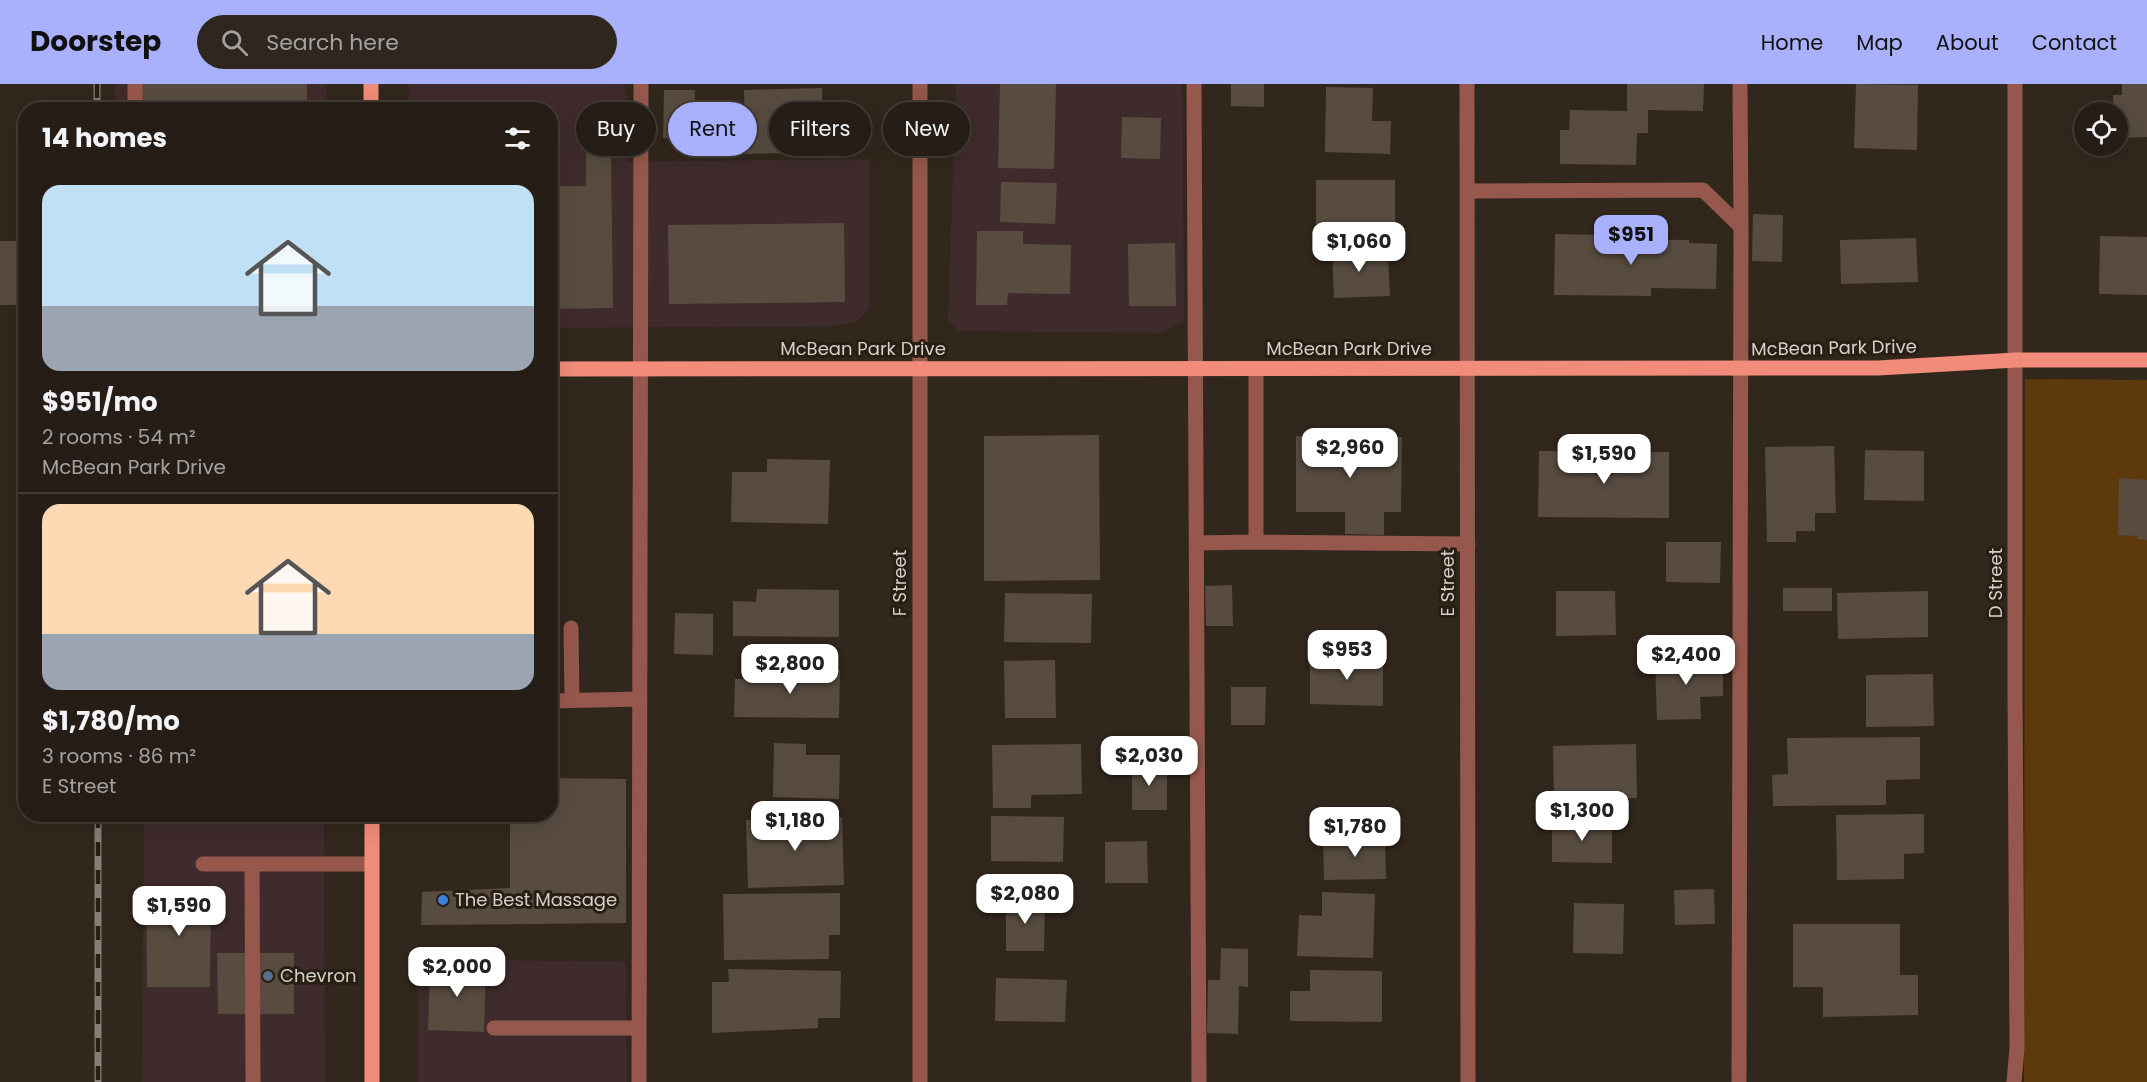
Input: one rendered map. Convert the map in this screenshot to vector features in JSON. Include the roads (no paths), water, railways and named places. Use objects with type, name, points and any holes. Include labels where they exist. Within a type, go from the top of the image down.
[{"type":"main road","points":[[371,84],[371,102]]},
{"type":"main road","name":"McBean Park Drive","points":[[558,369],[1740,369],[1878,368],[2016,360],[2147,360]]},
{"type":"main road","points":[[372,822],[372,1082]]},
{"type":"street","points":[[135,84],[135,102]]},
{"type":"street","points":[[639,1082],[641,84]]},
{"type":"street","name":"F Street","points":[[920,84],[920,1082]]},
{"type":"street","points":[[1194,84],[1198,1082]]},
{"type":"street","name":"E Street","points":[[1467,84],[1468,1082]]},
{"type":"street","points":[[1739,1082],[1740,84]]},
{"type":"street","name":"D Street","points":[[2014,1082],[2017,1048],[2014,688],[2016,84]]},
{"type":"street","points":[[1467,191],[1703,190],[1741,227]]},
{"type":"street","points":[[1256,369],[1256,542]]},
{"type":"street","points":[[1196,543],[1468,544]]},
{"type":"street","points":[[571,628],[572,700]]},
{"type":"street","points":[[558,701],[640,699]]},
{"type":"street","points":[[203,864],[372,864]]},
{"type":"street","points":[[252,864],[253,1082]]},
{"type":"street","points":[[494,1028],[639,1028]]},
{"type":"railway","points":[[97,84],[97,102]]},
{"type":"railway","points":[[98,822],[98,1082]]},
{"type":"place","name":"The Best Massage","points":[[443,900]]},
{"type":"place","name":"Chevron","points":[[268,976]]}]
